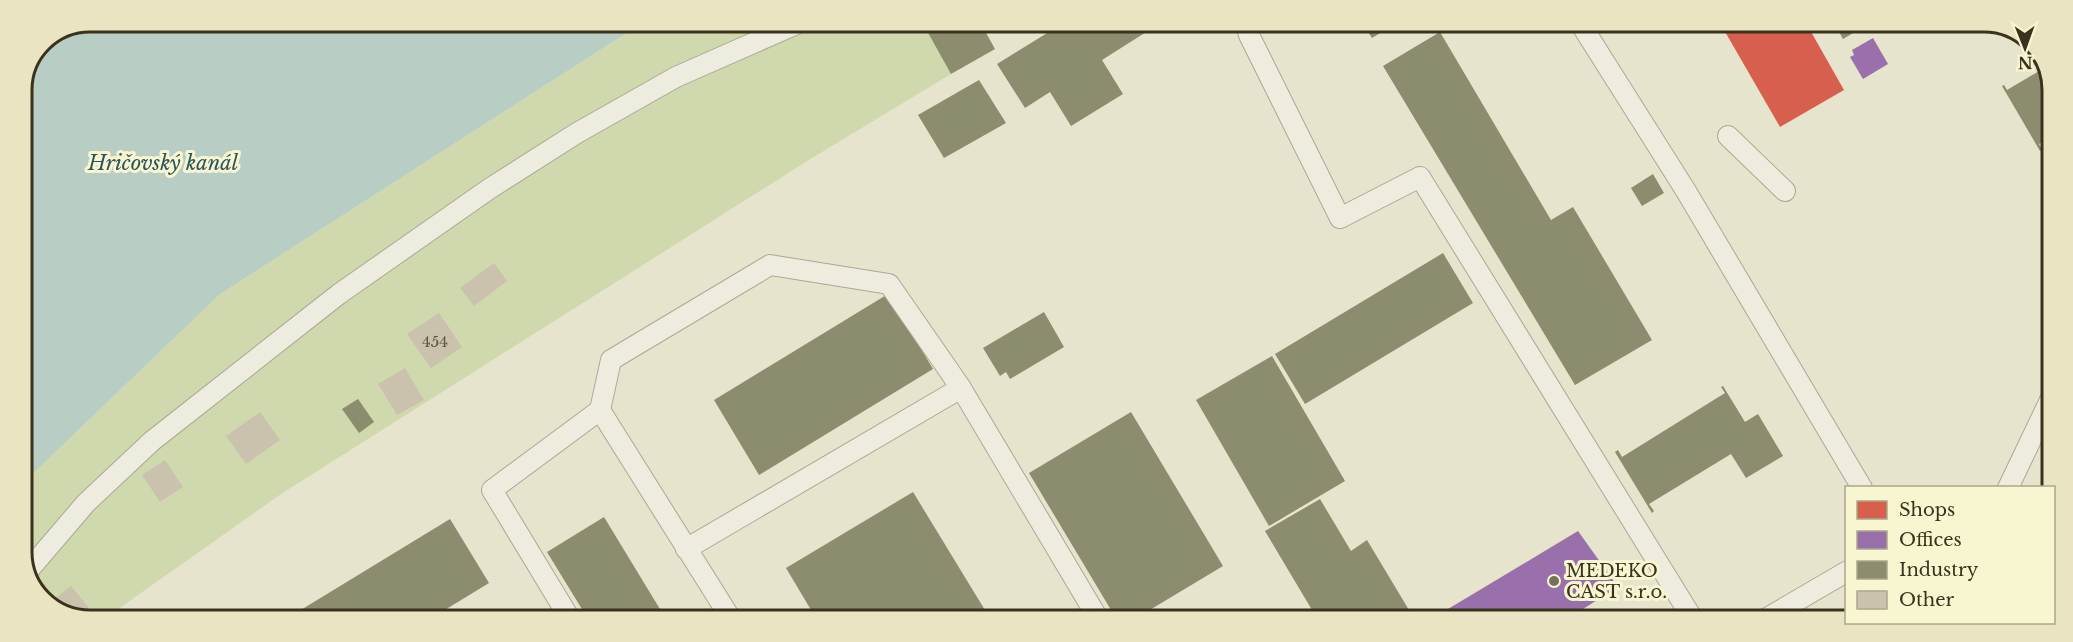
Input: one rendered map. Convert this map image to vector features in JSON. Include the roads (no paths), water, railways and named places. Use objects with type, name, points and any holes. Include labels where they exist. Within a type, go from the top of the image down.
[{"type":"lane","points":[[33,565],[86,502],[152,441],[339,294],[489,189],[577,133],[676,77],[778,32]]},
{"type":"lane","points":[[1248,32],[1340,218],[1420,177],[1687,610]]},
{"type":"lane","points":[[1586,32],[1686,190],[1861,486]]},
{"type":"lane","points":[[1728,136],[1785,191]]},
{"type":"lane","points":[[565,610],[492,490],[600,410],[611,360],[770,266],[889,284],[961,388],[1093,610]]},
{"type":"lane","points":[[686,549],[961,388]]},
{"type":"lane","points":[[600,410],[724,610]]},
{"type":"lane","points":[[2009,486],[2042,417]]},
{"type":"lane","points":[[1781,610],[1845,573]]},
{"type":"water","name":"Hričovský kanál","points":[[89,32],[630,32],[625,34],[220,294],[32,474],[32,89],[36,67],[41,57],[57,41],[67,36]]},
{"type":"place","name":"MEDEKO CAST s.r.o.","points":[[1554,581]]}]
